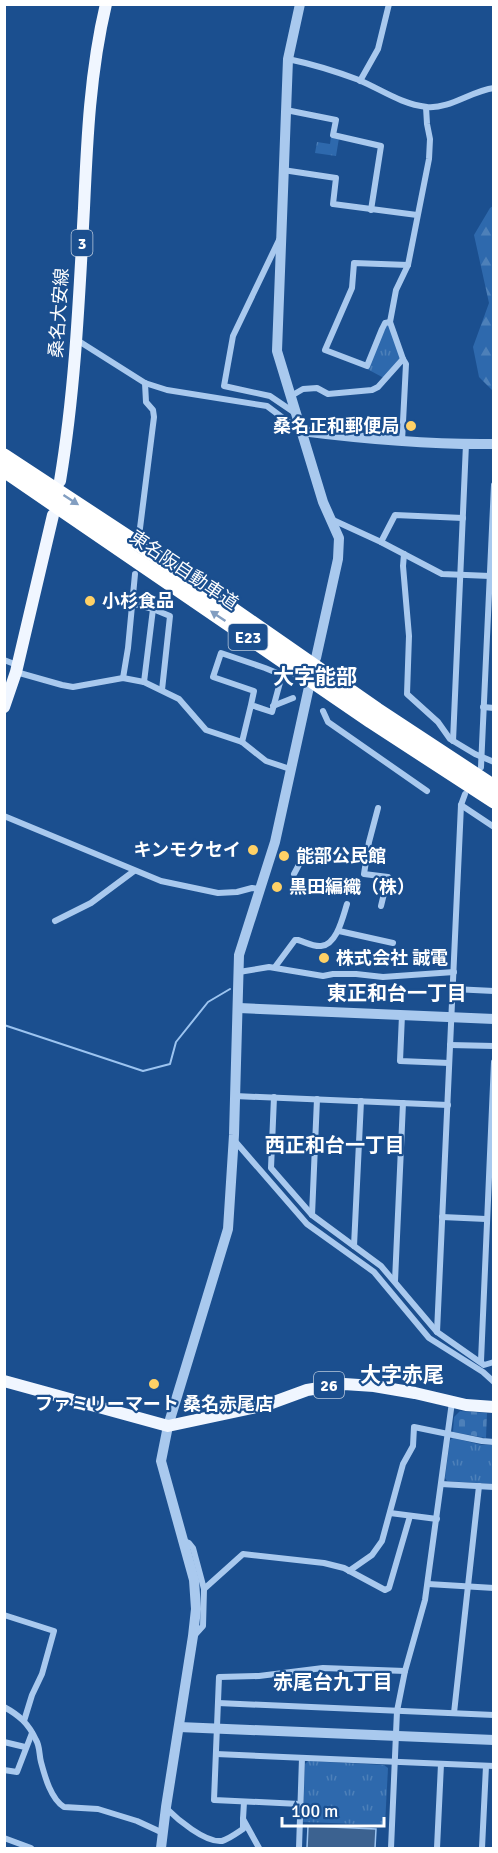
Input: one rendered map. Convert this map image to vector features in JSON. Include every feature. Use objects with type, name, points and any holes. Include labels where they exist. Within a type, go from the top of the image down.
[{"type":"highway","name":"東名阪自動車道","points":[[4,456],[144,548],[376,710],[494,786]]},
{"type":"highway","name":"東名阪自動車道","points":[[4,470],[371,721],[494,801]]},
{"type":"main road","name":"桑名大安線","points":[[60,481],[69,423],[76,340],[88,125],[96,53],[106,4]]},
{"type":"main road","points":[[4,707],[17,668],[53,515]]},
{"type":"main road","name":"26","points":[[4,1381],[168,1426],[266,1405],[307,1390],[344,1384],[374,1386],[452,1402],[494,1407]]},
{"type":"street","points":[[300,4],[288,59],[277,351],[323,502],[339,538],[339,552],[316,658]]},
{"type":"street","points":[[360,81],[378,49],[389,4]]},
{"type":"street","points":[[288,59],[326,68],[360,81],[398,101],[426,107],[443,106],[494,88]]},
{"type":"street","points":[[402,441],[405,364],[390,322],[396,290],[408,265],[429,159],[430,139],[426,107]]},
{"type":"street","points":[[286,110],[336,120],[333,135],[381,146],[372,210]]},
{"type":"street","points":[[283,170],[336,178],[333,204],[417,215]]},
{"type":"street","points":[[282,232],[233,336],[224,386],[270,396],[296,414]]},
{"type":"street","points":[[390,322],[386,323],[382,329],[367,366],[325,350],[352,288],[354,263],[408,265]]},
{"type":"street","points":[[76,340],[145,383],[167,390],[267,406],[301,431],[402,441],[494,444]]},
{"type":"street","points":[[291,396],[303,389],[317,388],[328,394],[372,390],[378,387],[403,359]]},
{"type":"street","points":[[139,536],[154,417],[153,410],[146,402],[145,383]]},
{"type":"street","points":[[453,741],[466,444]]},
{"type":"street","points":[[480,767],[483,707],[490,644],[489,576],[494,485]]},
{"type":"street","points":[[381,542],[395,515],[463,518]]},
{"type":"street","points":[[332,519],[442,574],[489,576]]},
{"type":"street","points":[[405,554],[409,645],[406,694],[438,722],[453,741],[494,762]]},
{"type":"street","points":[[123,678],[135,574]]},
{"type":"street","points":[[131,603],[170,616],[162,690]]},
{"type":"street","points":[[144,682],[153,609]]},
{"type":"street","points":[[242,742],[254,691],[213,677],[221,653],[282,675],[272,712],[251,705]]},
{"type":"street","points":[[4,660],[17,668],[62,686],[73,687],[123,678],[144,682],[179,699],[206,730],[242,742],[266,761],[290,769]]},
{"type":"street","points":[[161,1848],[196,1609],[194,1580],[161,1461],[168,1426],[228,1229],[234,1140],[239,955],[275,842],[309,687]]},
{"type":"street","points":[[273,706],[293,698]]},
{"type":"street","points":[[483,707],[494,708]]},
{"type":"street","points":[[323,711],[328,722],[427,790]]},
{"type":"street","points":[[437,1332],[461,805],[465,794]]},
{"type":"street","points":[[461,805],[494,827]]},
{"type":"street","points":[[378,808],[364,874],[388,878],[381,906]]},
{"type":"street","points":[[4,816],[170,884],[218,892],[260,889]]},
{"type":"street","points":[[294,874],[303,857]]},
{"type":"street","points":[[55,921],[91,903],[134,871]]},
{"type":"street","points":[[275,967],[296,940],[319,947],[329,943],[339,931],[347,904]]},
{"type":"street","points":[[339,931],[393,943]]},
{"type":"street","points":[[239,972],[275,967],[322,976],[356,974],[383,977],[454,972]]},
{"type":"street","points":[[453,989],[494,991]]},
{"type":"street","points":[[239,1008],[494,1019]]},
{"type":"street","points":[[402,1015],[400,1061],[449,1063]]},
{"type":"street","points":[[450,1045],[494,1046]]},
{"type":"street","points":[[481,1362],[494,1062]]},
{"type":"street","points":[[235,1096],[448,1105]]},
{"type":"street","points":[[274,1097],[271,1168],[312,1215],[381,1266],[437,1332],[484,1365],[494,1362]]},
{"type":"street","points":[[312,1215],[317,1100]]},
{"type":"street","points":[[354,1246],[361,1101]]},
{"type":"street","points":[[395,1281],[403,1103]]},
{"type":"street","points":[[234,1140],[306,1224],[374,1272],[429,1338],[483,1372],[494,1382]]},
{"type":"street","points":[[442,1217],[486,1219]]},
{"type":"street","points":[[391,1848],[397,1711],[428,1584],[452,1402]]},
{"type":"street","points":[[348,1571],[372,1556],[378,1548],[403,1464],[413,1446],[414,1427],[494,1442]]},
{"type":"street","points":[[441,1484],[494,1486]]},
{"type":"street","points":[[454,1713],[479,1486]]},
{"type":"street","points":[[390,1513],[437,1519]]},
{"type":"street","points":[[204,1589],[243,1554],[308,1560],[344,1568],[385,1590],[389,1588],[410,1515]]},
{"type":"street","points":[[183,1540],[193,1548],[204,1589],[203,1626],[193,1636]]},
{"type":"street","points":[[428,1584],[494,1588]]},
{"type":"street","points":[[4,1615],[54,1631],[42,1674],[32,1695],[24,1721]]},
{"type":"street","points":[[300,1804],[214,1800],[219,1677],[259,1676],[323,1668],[405,1671]]},
{"type":"street","points":[[218,1703],[494,1715]]},
{"type":"street","points":[[4,1707],[20,1716],[37,1741],[41,1764],[60,1805],[98,1809],[137,1821],[164,1833]]},
{"type":"street","points":[[179,1727],[494,1740]]},
{"type":"street","points":[[4,1770],[17,1772],[32,1733]]},
{"type":"street","points":[[4,1742],[26,1747]]},
{"type":"street","points":[[216,1754],[494,1766]]},
{"type":"street","points":[[299,1848],[302,1758]]},
{"type":"street","points":[[437,1848],[441,1764]]},
{"type":"street","points":[[482,1848],[486,1766]]},
{"type":"street","points":[[166,1807],[207,1839],[223,1841],[243,1830],[244,1802]]},
{"type":"street","points":[[243,1819],[259,1848]]},
{"type":"street","points":[[4,1838],[31,1848]]},
{"type":"green space","points":[[331,137],[339,138],[336,156],[315,153],[317,142],[330,144]]},
{"type":"green space","points":[[493,206],[493,391],[479,377],[473,347],[489,303],[474,235]]},
{"type":"green space","points":[[390,324],[401,358],[384,378],[367,369],[386,325]]},
{"type":"green space","points":[[460,1411],[487,1413],[486,1438],[453,1432],[454,1417]]},
{"type":"green space","points":[[453,1438],[482,1445],[493,1445],[493,1484],[447,1481],[445,1478],[450,1440]]},
{"type":"green space","points":[[308,1761],[384,1765],[388,1768],[385,1825],[303,1822],[305,1764]]},
{"type":"shaded area","points":[[308,1826],[376,1829],[375,1848],[307,1848]]},
{"type":"waterway","points":[[4,1025],[143,1071],[170,1064],[176,1042],[208,1002],[230,989]]},
{"type":"place","name":"桑名正和郵便局","points":[[411,426]]},
{"type":"place","name":"小杉食品","points":[[90,601]]},
{"type":"place","name":"キンモクセイ","points":[[253,850]]},
{"type":"place","name":"能部公民館","points":[[284,856]]},
{"type":"place","name":"黒田編織（株）","points":[[277,887]]},
{"type":"place","name":"株式会社 誠電","points":[[324,958]]},
{"type":"place","name":"ファミリーマート 桑名赤尾店","points":[[154,1384]]},
{"type":"district","name":"大字能部","points":[[315,677]]},
{"type":"district","name":"東正和台一丁目","points":[[397,993]]},
{"type":"district","name":"西正和台一丁目","points":[[335,1145]]},
{"type":"district","name":"大字赤尾","points":[[402,1375]]},
{"type":"district","name":"赤尾台九丁目","points":[[333,1682]]}]
